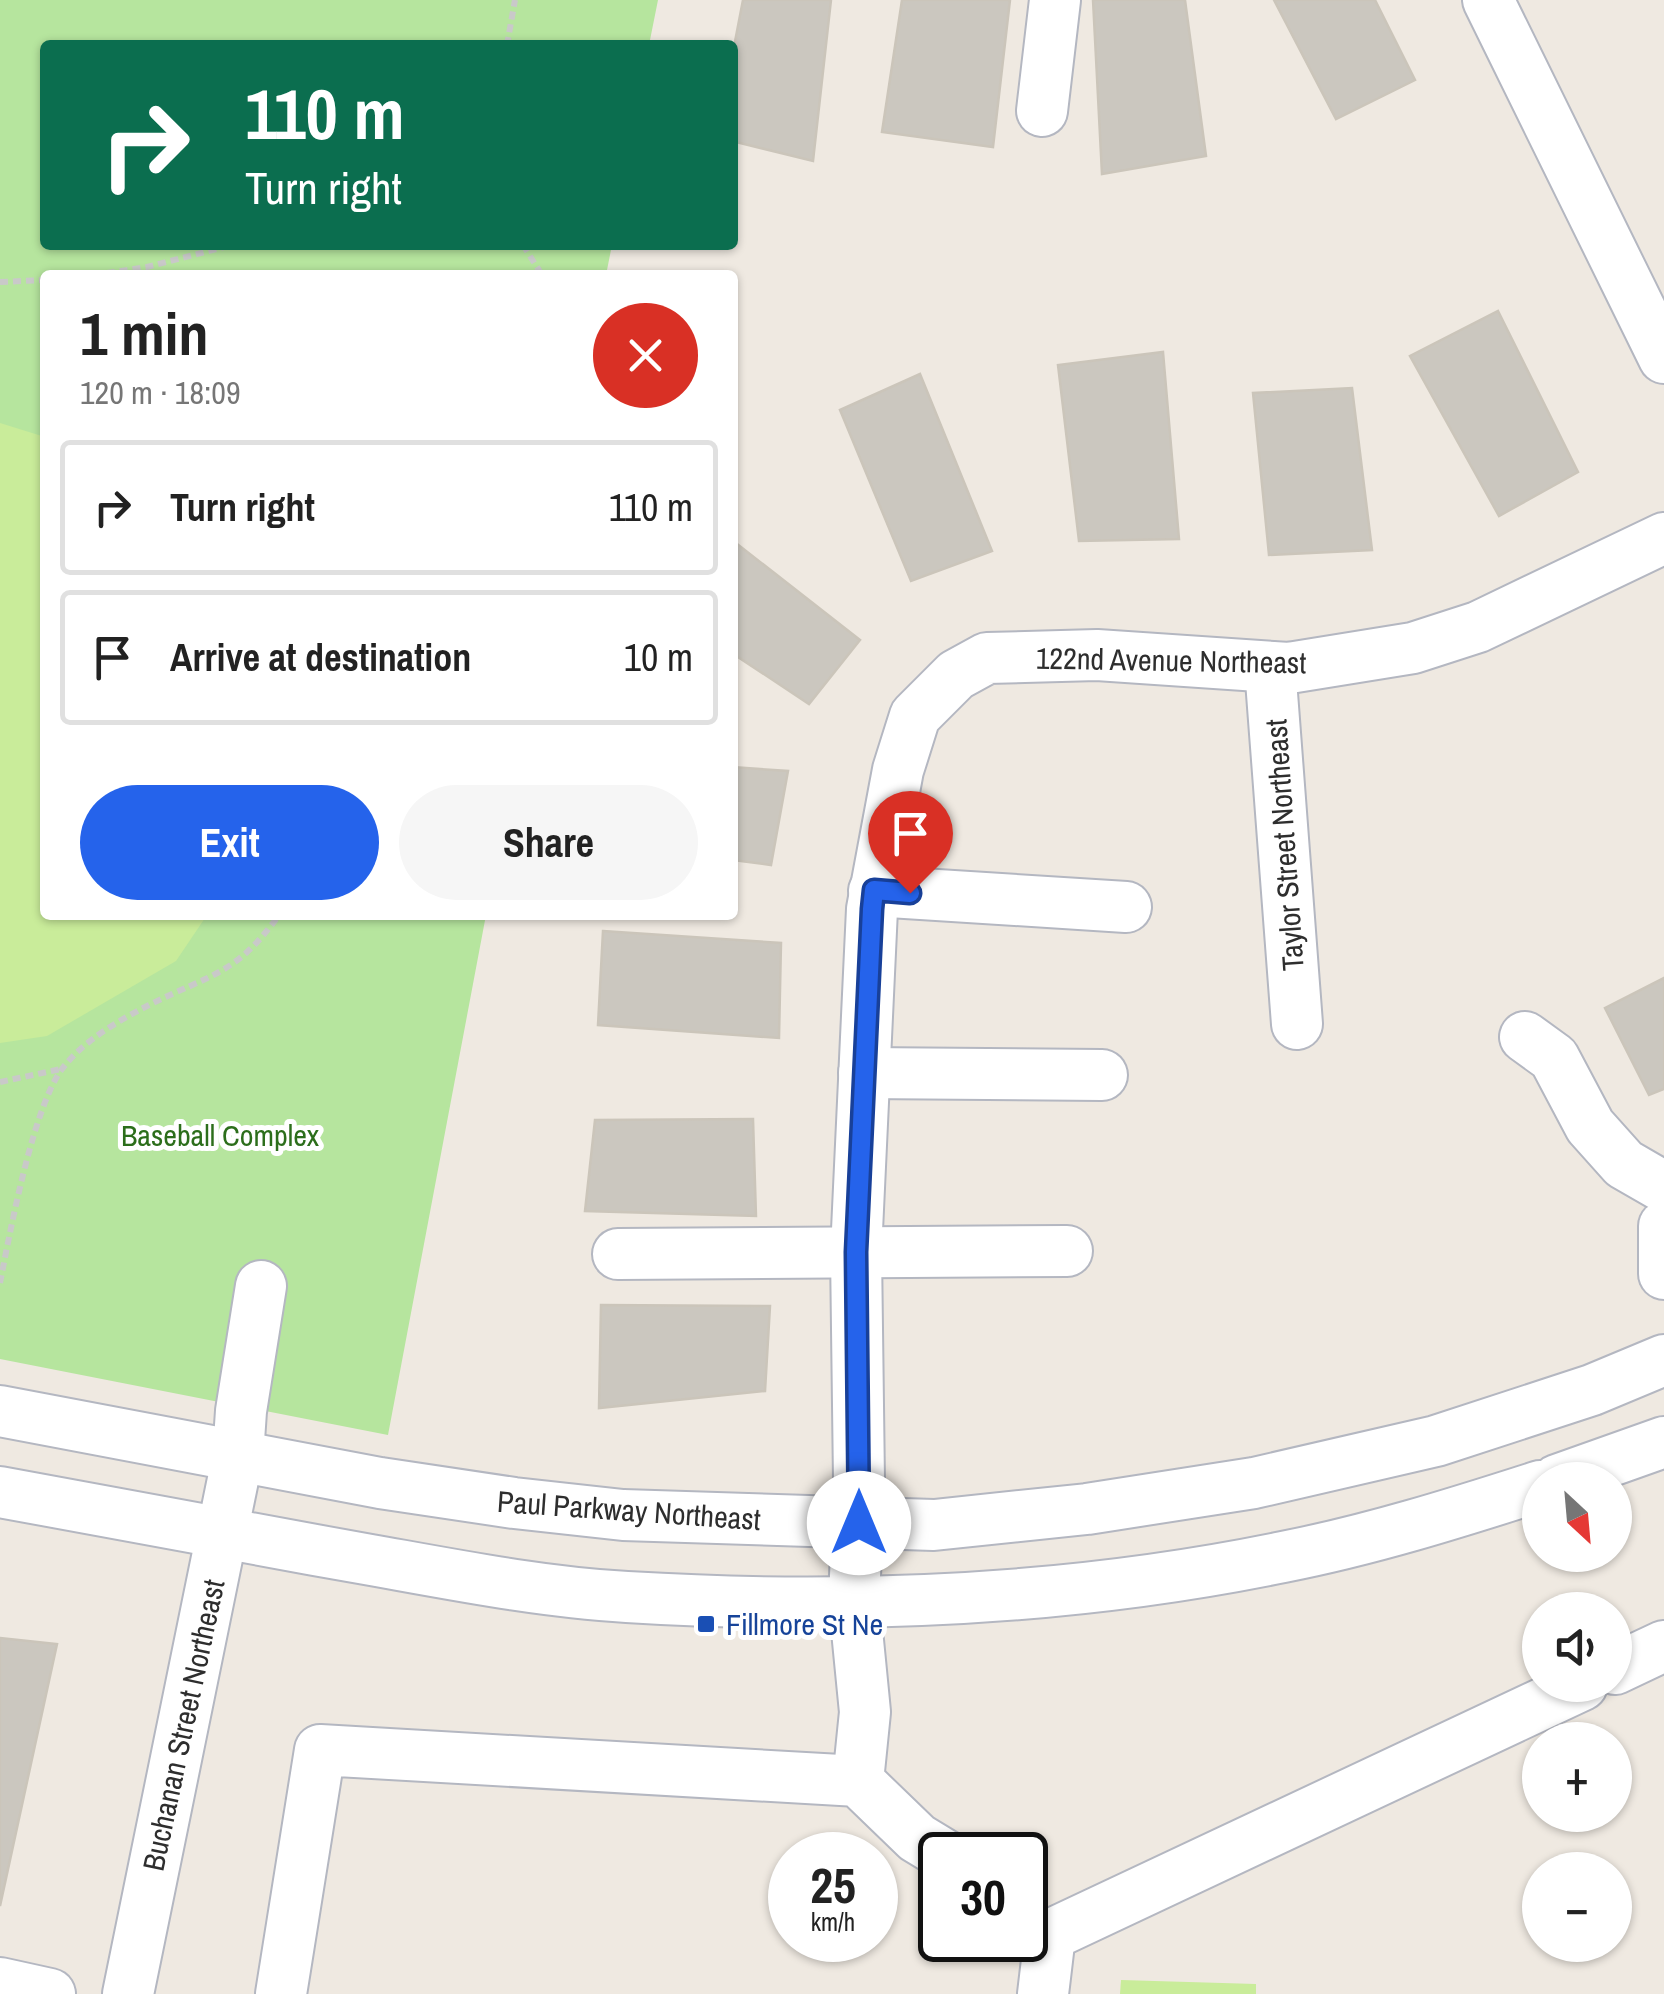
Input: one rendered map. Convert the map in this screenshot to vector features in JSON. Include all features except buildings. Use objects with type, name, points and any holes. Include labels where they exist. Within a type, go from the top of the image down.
[{"type":"street","points":[[1042,111],[1055,0]]},
{"type":"street","points":[[1488,0],[1664,358]]},
{"type":"street","name":"122nd Avenue Northeast","points":[[874,890],[898,770],[915,716],[956,676],[987,658],[1097,655],[1289,668],[1413,648],[1478,627],[1664,538]]},
{"type":"street","name":"Taylor Street Northeast","points":[[1270,667],[1297,1024]]},
{"type":"street","points":[[858,1782],[864,1712],[854,1600],[859,1523],[856,1252],[874,890],[1126,907]]},
{"type":"street","points":[[1525,1037],[1554,1058],[1590,1126],[1624,1164],[1664,1188]]},
{"type":"street","points":[[864,1073],[1102,1075]]},
{"type":"street","points":[[1664,1226],[1664,1274]]},
{"type":"street","points":[[618,1254],[1067,1251]]},
{"type":"street","name":"Buchanan Street Northeast","points":[[128,1994],[238,1455],[241,1411],[262,1286]]},
{"type":"street","name":"Paul Parkway Northeast","points":[[0,1411],[380,1484],[514,1504],[623,1515],[934,1526],[1087,1509],[1254,1483],[1436,1442],[1592,1390],[1664,1360]]},
{"type":"street","points":[[1608,1462],[1664,1442]]},
{"type":"street","points":[[0,1492],[497,1582],[624,1597],[854,1600],[934,1599],[1092,1588],[1284,1557],[1522,1492]]},
{"type":"street","points":[[1632,1661],[1664,1646]]},
{"type":"street","points":[[1048,1916],[1543,1702]]},
{"type":"street","points":[[282,1994],[320,1750],[858,1782],[918,1839]]},
{"type":"street","points":[[1041,1962],[1043,1994]]},
{"type":"street","points":[[0,1983],[50,1994]]},
{"type":"path","points":[[508,40],[515,0]]},
{"type":"path","points":[[127,270],[213,250]]},
{"type":"path","points":[[0,282],[40,280]]},
{"type":"path","points":[[0,1283],[34,1138],[62,1069],[104,1031],[145,1007],[229,969],[248,954],[276,920]]},
{"type":"path","points":[[0,1082],[62,1069]]},
{"type":"green space","name":"Baseball Complex","points":[[0,0],[658,0],[650,40],[40,40],[40,250],[611,250],[607,270],[40,270],[40,920],[485,920],[388,1435],[0,1359]]},
{"type":"green space","points":[[0,423],[40,435],[40,920],[204,920],[176,961],[47,1036],[0,1043]]},
{"type":"green space","points":[[1121,1980],[1256,1984],[1256,1994],[1120,1994]]},
{"type":"place","name":"Fillmore St Ne","points":[[706,1624]]},
{"type":"route","points":[[859,1523],[856,1252],[872,909],[874,890],[910,893]]}]
